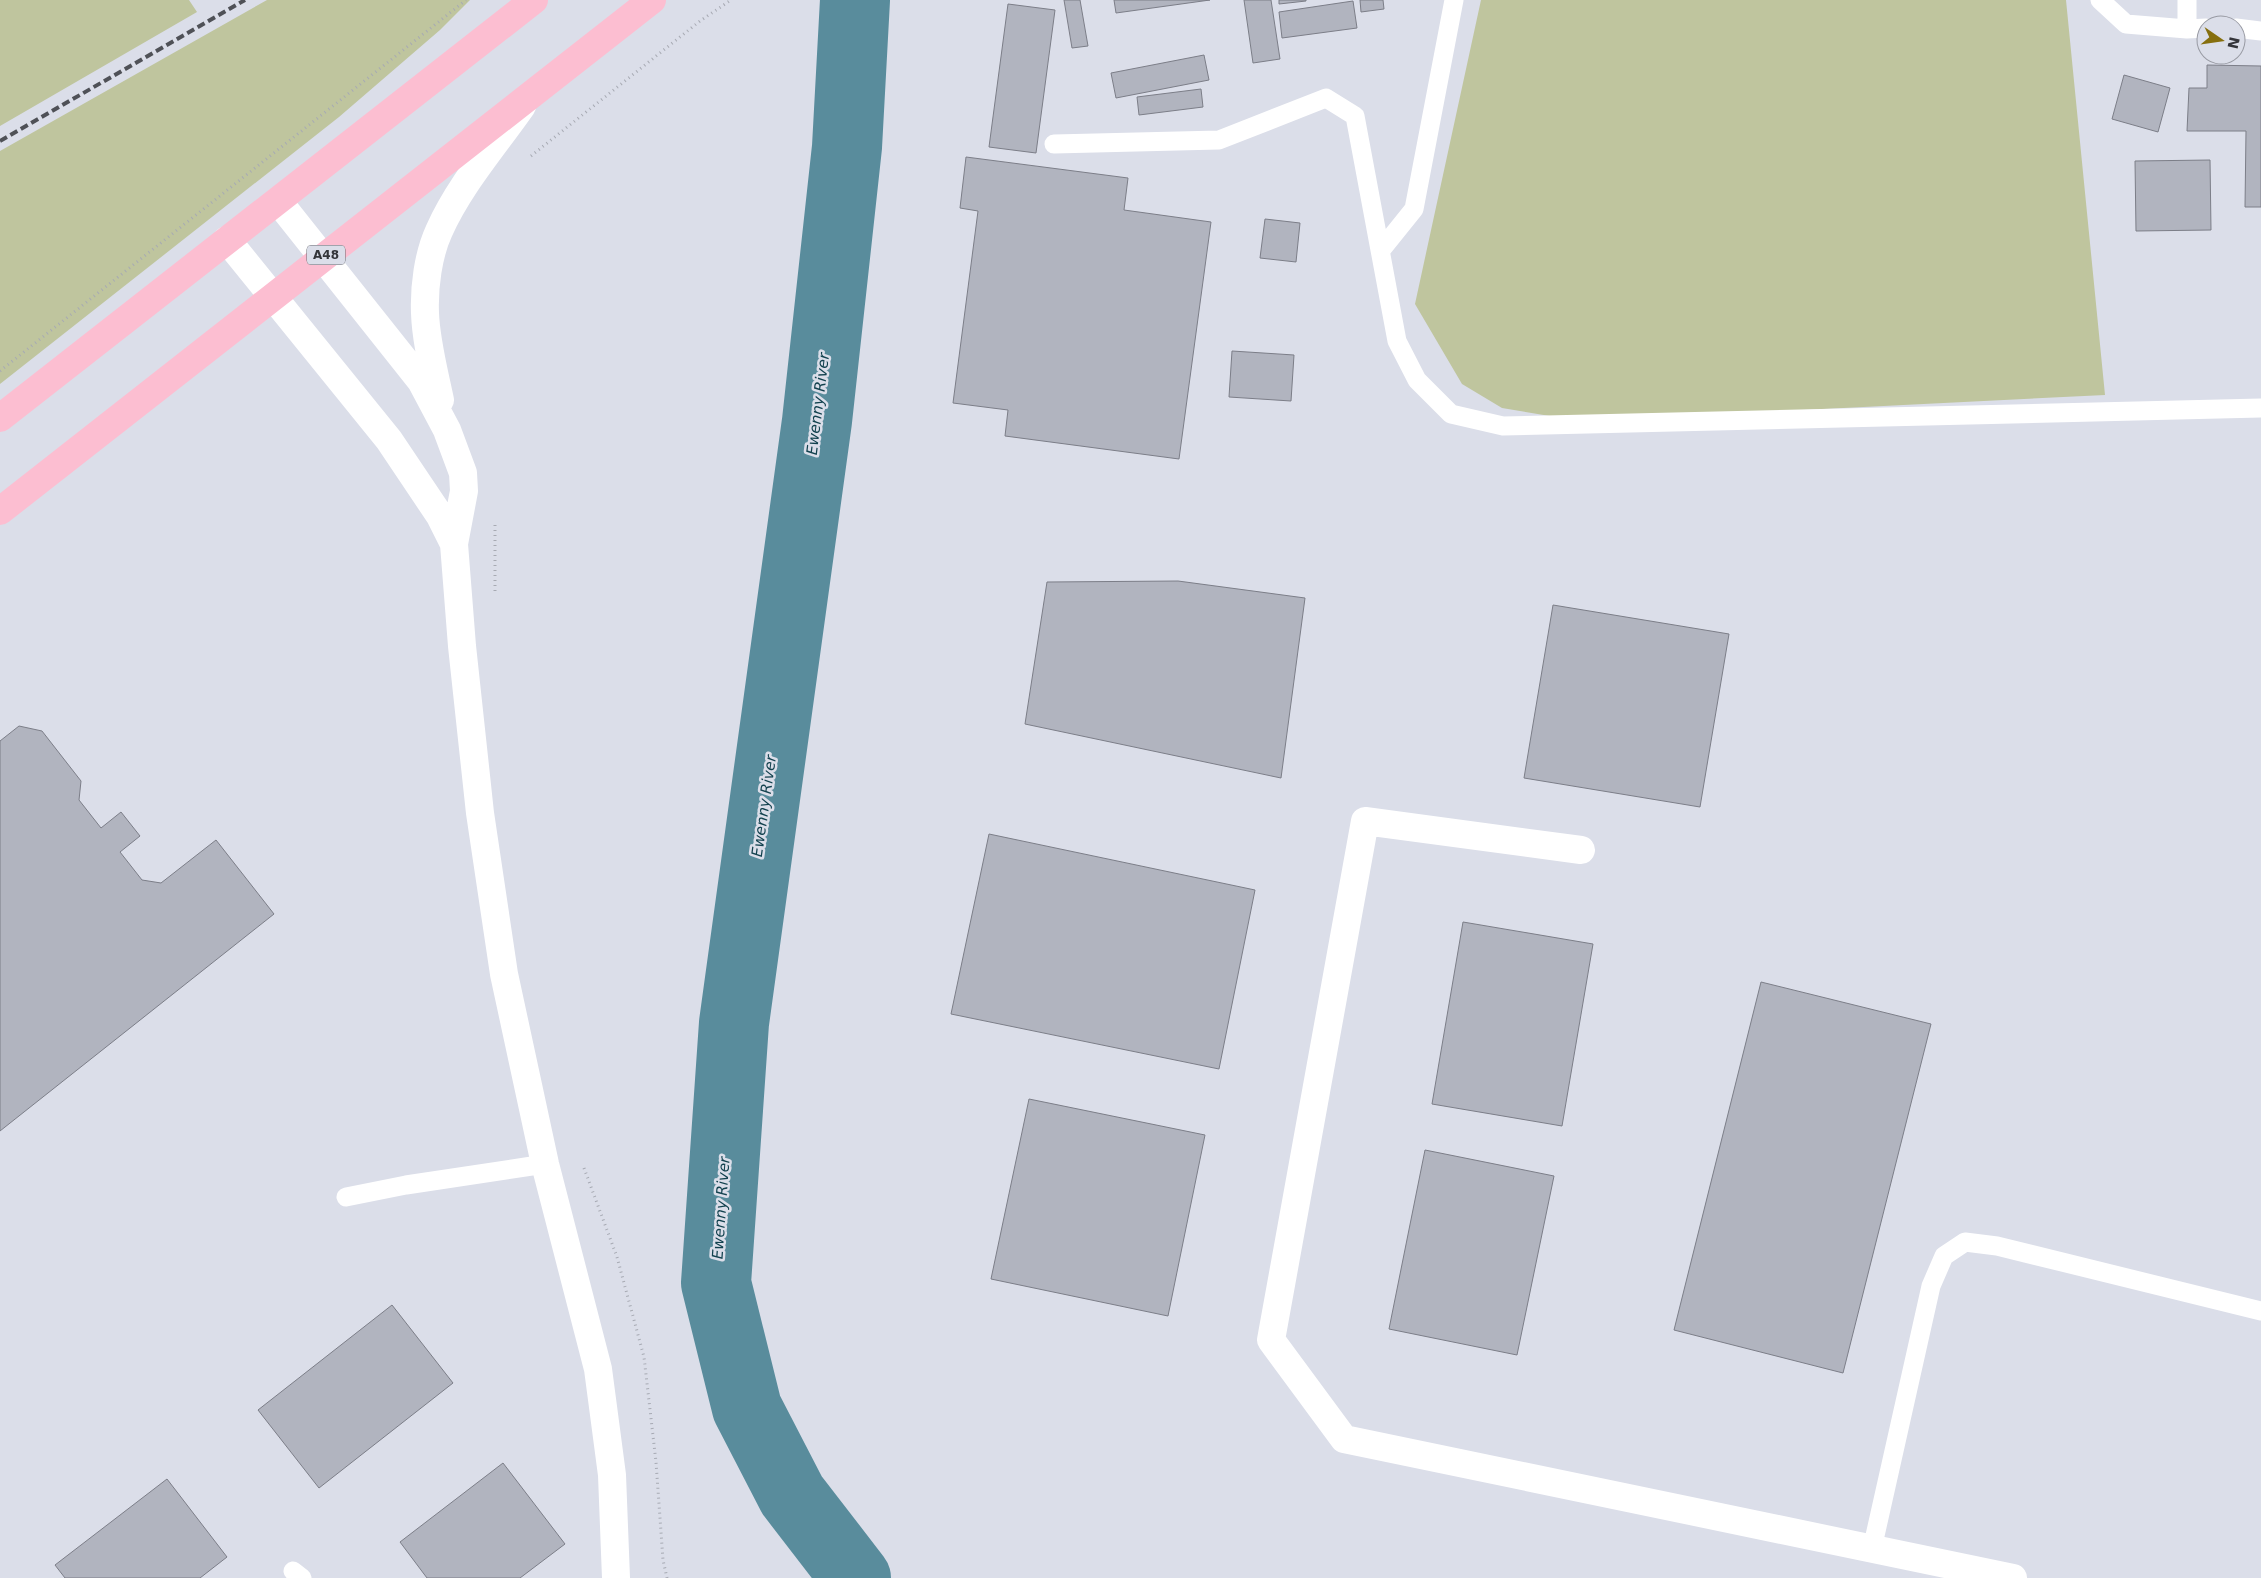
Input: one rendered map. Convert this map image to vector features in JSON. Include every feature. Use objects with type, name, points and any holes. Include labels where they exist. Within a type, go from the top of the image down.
[{"type":"main road","points":[[0,418],[534,0]]},
{"type":"main road","name":"A48","points":[[0,511],[652,0]]},
{"type":"street","points":[[447,430],[428,345],[425,314],[425,286],[432,255],[439,231],[459,195],[530,95]]},
{"type":"street","points":[[278,200],[421,381],[447,430],[463,473],[464,491],[454,544],[464,674],[481,823],[504,974],[545,1164],[598,1369],[612,1475],[616,1578]]},
{"type":"street","points":[[227,240],[389,440],[440,516],[454,544]]},
{"type":"street","points":[[1581,850],[1365,821],[1272,1340],[1344,1439],[2013,1578]]},
{"type":"lane","points":[[1381,250],[1414,209],[1454,0]]},
{"type":"lane","points":[[2100,0],[2126,24],[2196,29]]},
{"type":"lane","points":[[2187,0],[2196,26]]},
{"type":"lane","points":[[2246,29],[2261,31]]},
{"type":"lane","points":[[1054,144],[1219,140],[1326,98],[1355,116],[1398,341],[1417,380],[1451,414],[1503,426],[2261,408]]},
{"type":"lane","points":[[346,1197],[406,1185],[545,1164]]},
{"type":"lane","points":[[1872,1548],[1931,1286],[1944,1256],[1965,1242],[1997,1246],[2261,1311]]},
{"type":"path","points":[[0,370],[466,0]]},
{"type":"path","points":[[528,159],[700,21],[731,0]]},
{"type":"path","points":[[494,600],[495,516]]},
{"type":"path","points":[[581,1159],[617,1258],[644,1357],[656,1462],[663,1560],[667,1578]]},
{"type":"green space","points":[[0,0],[189,0],[197,12],[0,126]]},
{"type":"green space","points":[[267,0],[470,0],[440,30],[339,117],[0,384],[0,151]]},
{"type":"green space","points":[[1481,0],[2066,0],[2105,395],[1580,421],[1502,408],[1462,384],[1415,304]]},
{"type":"building","points":[[1064,0],[1080,0],[1088,46],[1072,48]]},
{"type":"building","points":[[1114,0],[1210,0],[1116,13]]},
{"type":"building","points":[[1244,0],[1271,0],[1280,59],[1253,63]]},
{"type":"building","points":[[1279,0],[1306,0],[1306,1],[1279,4]]},
{"type":"building","points":[[1360,0],[1383,0],[1384,9],[1361,12]]},
{"type":"building","points":[[1353,1],[1357,28],[1282,38],[1279,12]]},
{"type":"building","points":[[1008,4],[1055,10],[1036,153],[989,147]]},
{"type":"building","points":[[1204,55],[1209,80],[1116,98],[1111,73]]},
{"type":"building","points":[[2207,65],[2261,66],[2261,207],[2245,207],[2246,131],[2187,131],[2189,88],[2207,88]]},
{"type":"building","points":[[2124,75],[2170,88],[2158,132],[2112,119]]},
{"type":"building","points":[[1201,89],[1203,107],[1139,115],[1137,97]]},
{"type":"building","points":[[966,157],[1128,178],[1124,210],[1211,222],[1179,459],[1005,436],[1008,410],[953,403],[978,211],[960,208]]},
{"type":"building","points":[[2210,160],[2211,230],[2136,231],[2135,161]]},
{"type":"building","points":[[1265,219],[1300,223],[1296,262],[1260,258]]},
{"type":"building","points":[[1232,351],[1294,355],[1291,401],[1229,397]]},
{"type":"building","points":[[1178,581],[1305,598],[1281,778],[1025,724],[1047,582]]},
{"type":"building","points":[[1553,605],[1729,634],[1700,807],[1524,778]]},
{"type":"building","points":[[19,726],[42,731],[81,781],[79,800],[101,828],[121,812],[140,836],[120,852],[142,880],[161,883],[216,840],[274,914],[0,1131],[0,741]]},
{"type":"building","points":[[989,834],[1255,890],[1219,1069],[951,1014]]},
{"type":"building","points":[[1463,922],[1593,944],[1562,1126],[1432,1104]]},
{"type":"building","points":[[1761,982],[1931,1024],[1843,1373],[1674,1330]]},
{"type":"building","points":[[1029,1099],[1205,1135],[1168,1316],[991,1279]]},
{"type":"building","points":[[1425,1150],[1554,1176],[1517,1355],[1389,1329]]},
{"type":"building","points":[[392,1305],[453,1383],[319,1488],[258,1410]]},
{"type":"building","points":[[503,1463],[565,1544],[520,1578],[427,1578],[400,1542]]},
{"type":"building","points":[[167,1479],[227,1557],[200,1578],[65,1578],[55,1565]]},
{"type":"waterway","name":"Ewenny River","points":[[855,0],[847,147],[817,421],[734,1023],[716,1283],[747,1408],[792,1495],[856,1578]]},
{"type":"railway","points":[[0,141],[245,0]]}]
